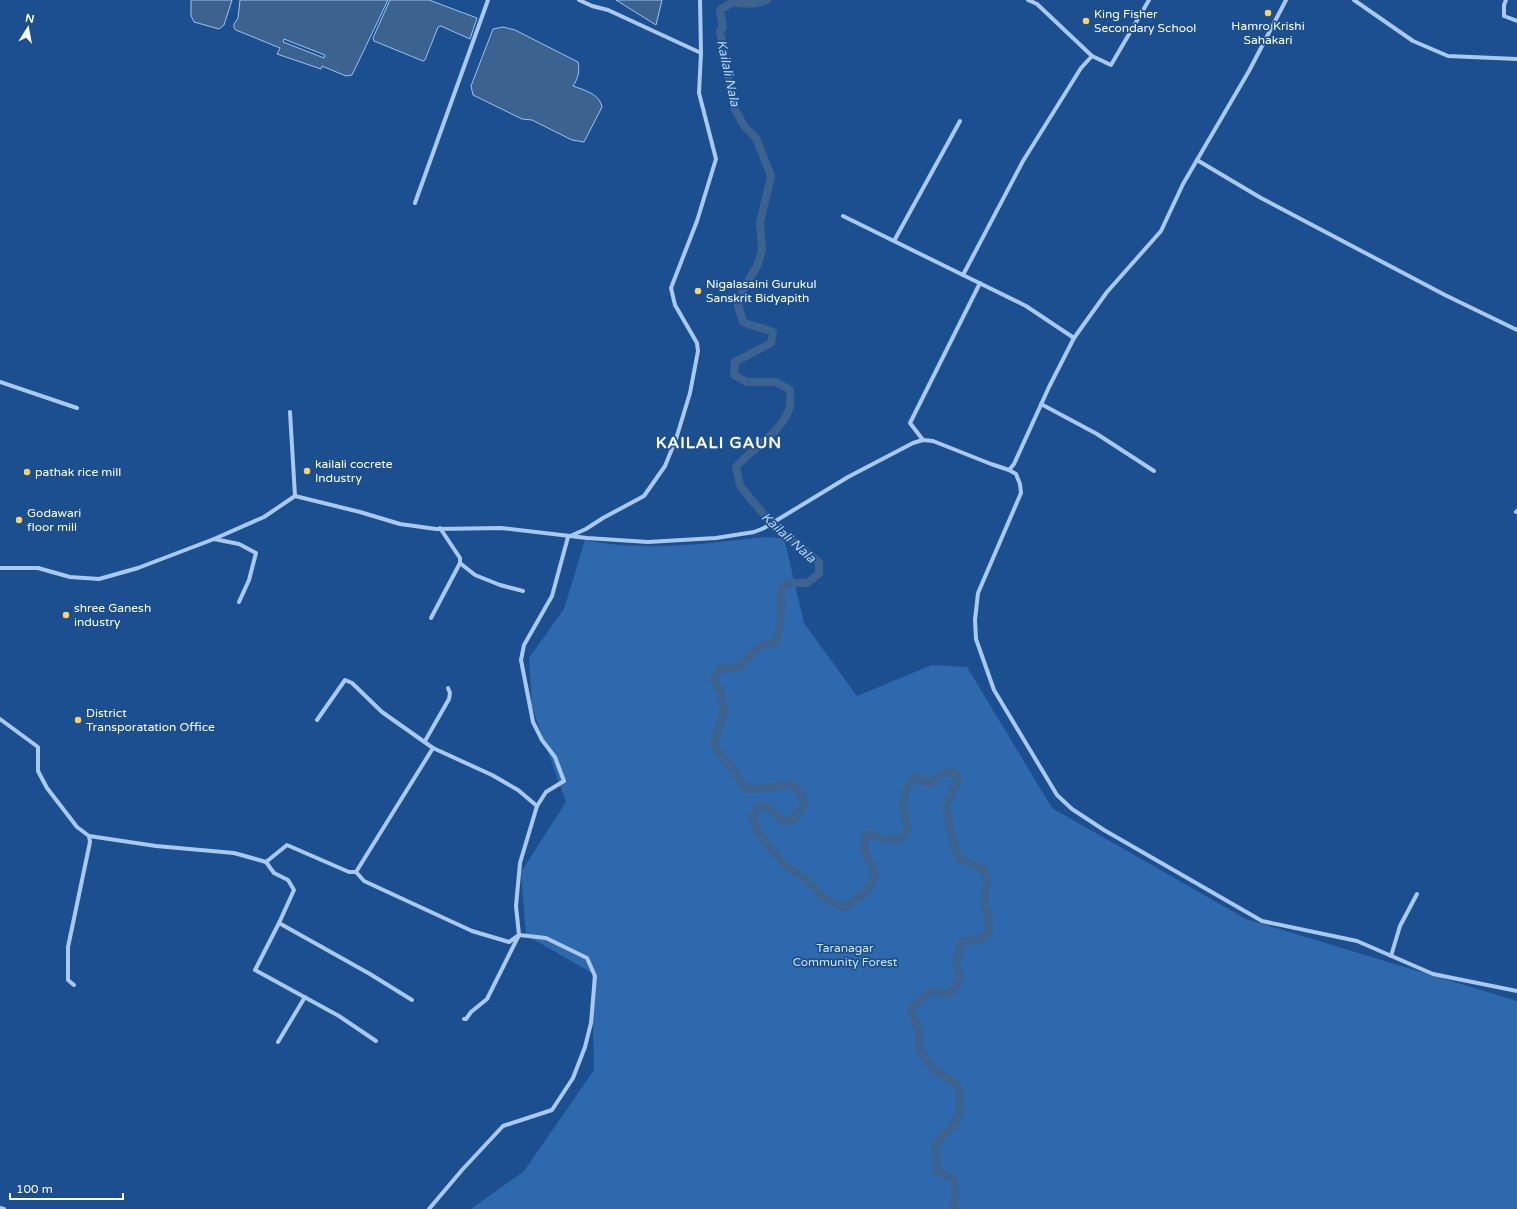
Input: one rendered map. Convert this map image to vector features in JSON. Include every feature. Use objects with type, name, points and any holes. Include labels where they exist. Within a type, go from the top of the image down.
[{"type":"street","points":[[415,203],[488,0]]},
{"type":"street","points":[[579,0],[592,6],[608,10],[701,53]]},
{"type":"street","points":[[568,537],[586,529],[644,496],[665,466],[676,440],[690,393],[698,352],[697,343],[675,305],[671,288],[697,221],[716,159],[699,93],[701,53],[700,0]]},
{"type":"street","points":[[1028,0],[1037,4],[1092,56],[1111,65],[1150,0]]},
{"type":"street","points":[[1009,470],[1014,464],[1041,404],[1074,338],[1107,292],[1161,231],[1183,184],[1249,71],[1286,0]]},
{"type":"street","points":[[1354,0],[1413,41],[1448,56],[1517,59]]},
{"type":"street","points":[[1506,0],[1504,4],[1504,16],[1517,21]]},
{"type":"street","points":[[963,275],[1023,161],[1082,68],[1092,56]]},
{"type":"street","points":[[894,241],[960,121]]},
{"type":"street","points":[[1197,160],[1261,198],[1445,295],[1517,330]]},
{"type":"street","points":[[843,216],[1026,306],[1074,338]]},
{"type":"street","points":[[923,440],[910,423],[980,283]]},
{"type":"street","points":[[0,382],[77,408]]},
{"type":"street","points":[[1041,404],[1097,434],[1154,471]]},
{"type":"street","points":[[290,412],[295,496]]},
{"type":"street","points":[[0,568],[38,568],[70,578],[99,579],[138,568],[214,539],[264,517],[295,496],[323,502],[400,524],[440,528],[501,528],[568,537],[648,542],[716,538],[754,532],[764,528],[848,477],[913,442],[923,440],[933,442],[1009,470],[1016,474],[1020,484],[1021,493],[978,593],[974,620],[976,639],[989,680],[994,690],[1057,795],[1072,809],[1104,830],[1262,921],[1357,941],[1433,974],[1517,991]]},
{"type":"street","points":[[431,618],[460,563],[460,558],[440,528]]},
{"type":"street","points":[[464,1019],[466,1019],[471,1012],[487,999],[519,935],[516,906],[520,863],[537,806],[546,792],[564,781],[555,757],[542,740],[533,722],[521,660],[524,645],[552,596],[568,537]]},
{"type":"street","points":[[214,539],[238,544],[256,553],[249,580],[239,602]]},
{"type":"street","points":[[460,563],[475,576],[523,591]]},
{"type":"street","points":[[316,720],[345,680],[352,683],[382,712],[433,748],[492,775],[518,790],[537,806]]},
{"type":"street","points":[[425,741],[449,698],[450,693],[448,688]]},
{"type":"street","points":[[0,719],[38,747],[38,771],[47,788],[77,827],[89,836],[156,846],[234,853],[266,862],[274,873],[288,880],[294,890],[279,923],[254,970],[339,1016],[376,1041]]},
{"type":"street","points":[[356,872],[433,748]]},
{"type":"street","points":[[74,985],[68,980],[68,947],[90,842],[89,836]]},
{"type":"street","points":[[266,862],[287,845],[349,872],[356,872],[364,881],[472,931],[509,942],[519,935],[546,938],[587,958],[595,976],[591,1024],[586,1047],[573,1078],[552,1110],[503,1126],[462,1170],[429,1209]]},
{"type":"street","points":[[1391,956],[1400,926],[1417,894]]},
{"type":"street","points":[[279,923],[370,974],[412,1000]]},
{"type":"street","points":[[278,1042],[305,997]]},
{"type":"street","points":[[0,1208],[4,1209]]},
{"type":"green space","name":"Taranagar Community Forest","points":[[763,537],[784,538],[804,623],[857,696],[932,665],[967,667],[1052,808],[1246,919],[1517,1001],[1517,1209],[471,1209],[524,1171],[594,1070],[592,973],[526,935],[521,872],[566,802],[532,707],[529,658],[564,609],[585,540],[629,546],[674,546]]},
{"type":"shaded area","points":[[191,0],[232,0],[224,25],[219,29],[194,22],[191,16]]},
{"type":"shaded area","points":[[240,0],[388,0],[352,75],[346,76],[322,66],[321,69],[277,54],[280,48],[236,30],[234,28],[234,24],[238,18]],"holes":[[[284,39],[325,55],[324,58],[283,42]]]},
{"type":"shaded area","points":[[390,0],[429,0],[477,18],[470,39],[441,26],[438,27],[425,60],[423,61],[374,41],[373,38]]},
{"type":"shaded area","points":[[616,0],[662,0],[656,25]]},
{"type":"shaded area","points":[[503,27],[515,30],[578,62],[578,75],[573,86],[595,96],[601,103],[602,107],[584,142],[572,140],[532,120],[522,119],[473,95],[471,86],[493,29]]},
{"type":"waterway","name":"Kailali Nala","points":[[767,0],[750,4],[733,2],[720,10],[723,27],[720,31],[734,108],[745,127],[756,138],[771,176],[760,223],[762,250],[758,264],[743,290],[738,305],[743,322],[773,332],[771,343],[735,362],[734,375],[747,382],[776,382],[790,390],[790,406],[787,415],[775,431],[736,467],[740,486],[771,523],[819,562],[819,574],[807,583],[790,583],[782,586],[780,625],[776,642],[760,646],[737,668],[721,668],[713,679],[721,693],[724,712],[714,742],[720,756],[731,766],[745,789],[793,785],[802,795],[804,805],[792,820],[781,820],[768,807],[758,806],[753,816],[757,832],[786,866],[803,877],[825,899],[844,907],[865,893],[876,875],[864,850],[865,835],[871,834],[884,840],[900,839],[908,827],[904,813],[903,800],[907,788],[916,776],[924,782],[933,782],[941,774],[953,772],[958,779],[946,806],[950,830],[959,859],[983,869],[987,880],[984,904],[988,915],[989,932],[980,939],[961,942],[956,964],[960,979],[950,994],[931,991],[910,1008],[919,1032],[918,1047],[935,1071],[957,1084],[960,1104],[957,1118],[949,1130],[935,1144],[937,1171],[954,1179],[955,1202],[951,1209]]},
{"type":"place","name":"Hamro Krishi Sahakari","points":[[1268,13]]},
{"type":"place","name":"King Fisher Secondary School","points":[[1086,21]]},
{"type":"place","name":"Nigalasaini Gurukul Sanskrit Bidyapith","points":[[698,291]]},
{"type":"place","name":"kailali cocrete Industry","points":[[307,471]]},
{"type":"place","name":"pathak rice mill","points":[[27,472]]},
{"type":"place","name":"Godawari floor mill","points":[[19,520]]},
{"type":"place","name":"shree Ganesh industry","points":[[66,615]]},
{"type":"place","name":"District Transporatation Office","points":[[78,720]]},
{"type":"district","name":"KAILALI GAUN","points":[[719,442]]}]
